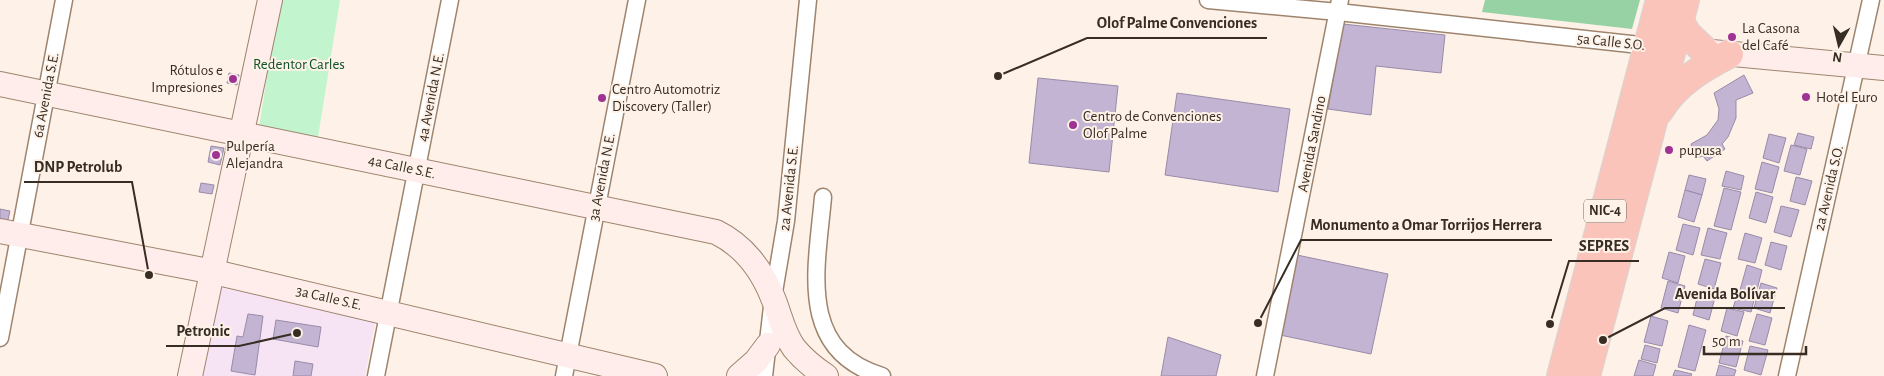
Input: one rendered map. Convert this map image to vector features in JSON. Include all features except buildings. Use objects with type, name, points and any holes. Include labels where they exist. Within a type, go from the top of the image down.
[{"type":"highway","name":"NIC-4","points":[[1586,376],[1654,121],[1661,47],[1660,0]]},
{"type":"highway","name":"NIC-4","points":[[1561,376],[1661,47],[1682,11]]},
{"type":"highway","points":[[1654,121],[1664,103],[1691,75],[1717,53],[1688,35],[1682,11]]},
{"type":"street","name":"6a Avenida S.E.","points":[[0,338],[10,233],[46,94],[64,0]]},
{"type":"street","points":[[190,376],[214,272],[270,0]]},
{"type":"street","name":"4a Avenida N.E.","points":[[376,376],[387,312],[450,0]]},
{"type":"street","name":"3a Avenida N.E.","points":[[566,365],[637,0]]},
{"type":"street","name":"2a Avenida S.E.","points":[[764,376],[773,298],[786,220],[808,0]]},
{"type":"street","name":"5a Calle S.O.","points":[[1208,0],[1339,6],[1661,47],[1884,68]]},
{"type":"street","name":"2a Avenida S.O.","points":[[1787,376],[1872,0]]},
{"type":"street","name":"Avenida Sandino","points":[[1265,376],[1339,6]]},
{"type":"street","name":"4a Calle S.E.","points":[[0,84],[596,207],[721,235],[747,255],[761,274],[773,298]]},
{"type":"street","points":[[823,197],[816,299],[819,317],[830,342],[840,353],[854,365],[882,376]]},
{"type":"street","name":"3a Calle S.E.","points":[[10,233],[214,272],[387,312],[566,365],[655,376]]},
{"type":"street","points":[[773,298],[787,336],[794,348],[804,359],[826,376]]},
{"type":"street","points":[[739,376],[752,366],[768,345]]},
{"type":"shaded area","points":[[221,288],[376,318],[365,376],[203,376]]},
{"type":"green space","name":"Redentor Carles","points":[[279,0],[340,0],[318,137],[259,128]]},
{"type":"green space","points":[[1485,0],[1640,0],[1632,29],[1482,12]]},
{"type":"place","name":"La Casona del Café","points":[[1732,37]]},
{"type":"place","name":"Olof Palme Convenciones","points":[[998,76]]},
{"type":"place","name":"Rótulos e Impresiones","points":[[233,79]]},
{"type":"place","name":"Hotel Euro","points":[[1806,97]]},
{"type":"place","name":"Centro Automotriz Discovery (Taller)","points":[[602,98]]},
{"type":"place","name":"Centro de Convenciones Olof Palme","points":[[1073,125]]},
{"type":"place","name":"pupusa","points":[[1669,150]]},
{"type":"place","name":"Pulpería Alejandra","points":[[216,155]]},
{"type":"place","name":"DNP Petrolub","points":[[149,275]]},
{"type":"place","name":"Monumento a Omar Torrijos Herrera","points":[[1258,323]]},
{"type":"place","name":"SEPRES","points":[[1550,324]]},
{"type":"place","name":"Petronic","points":[[297,333]]},
{"type":"place","name":"Avenida Bolívar","points":[[1603,340]]}]
